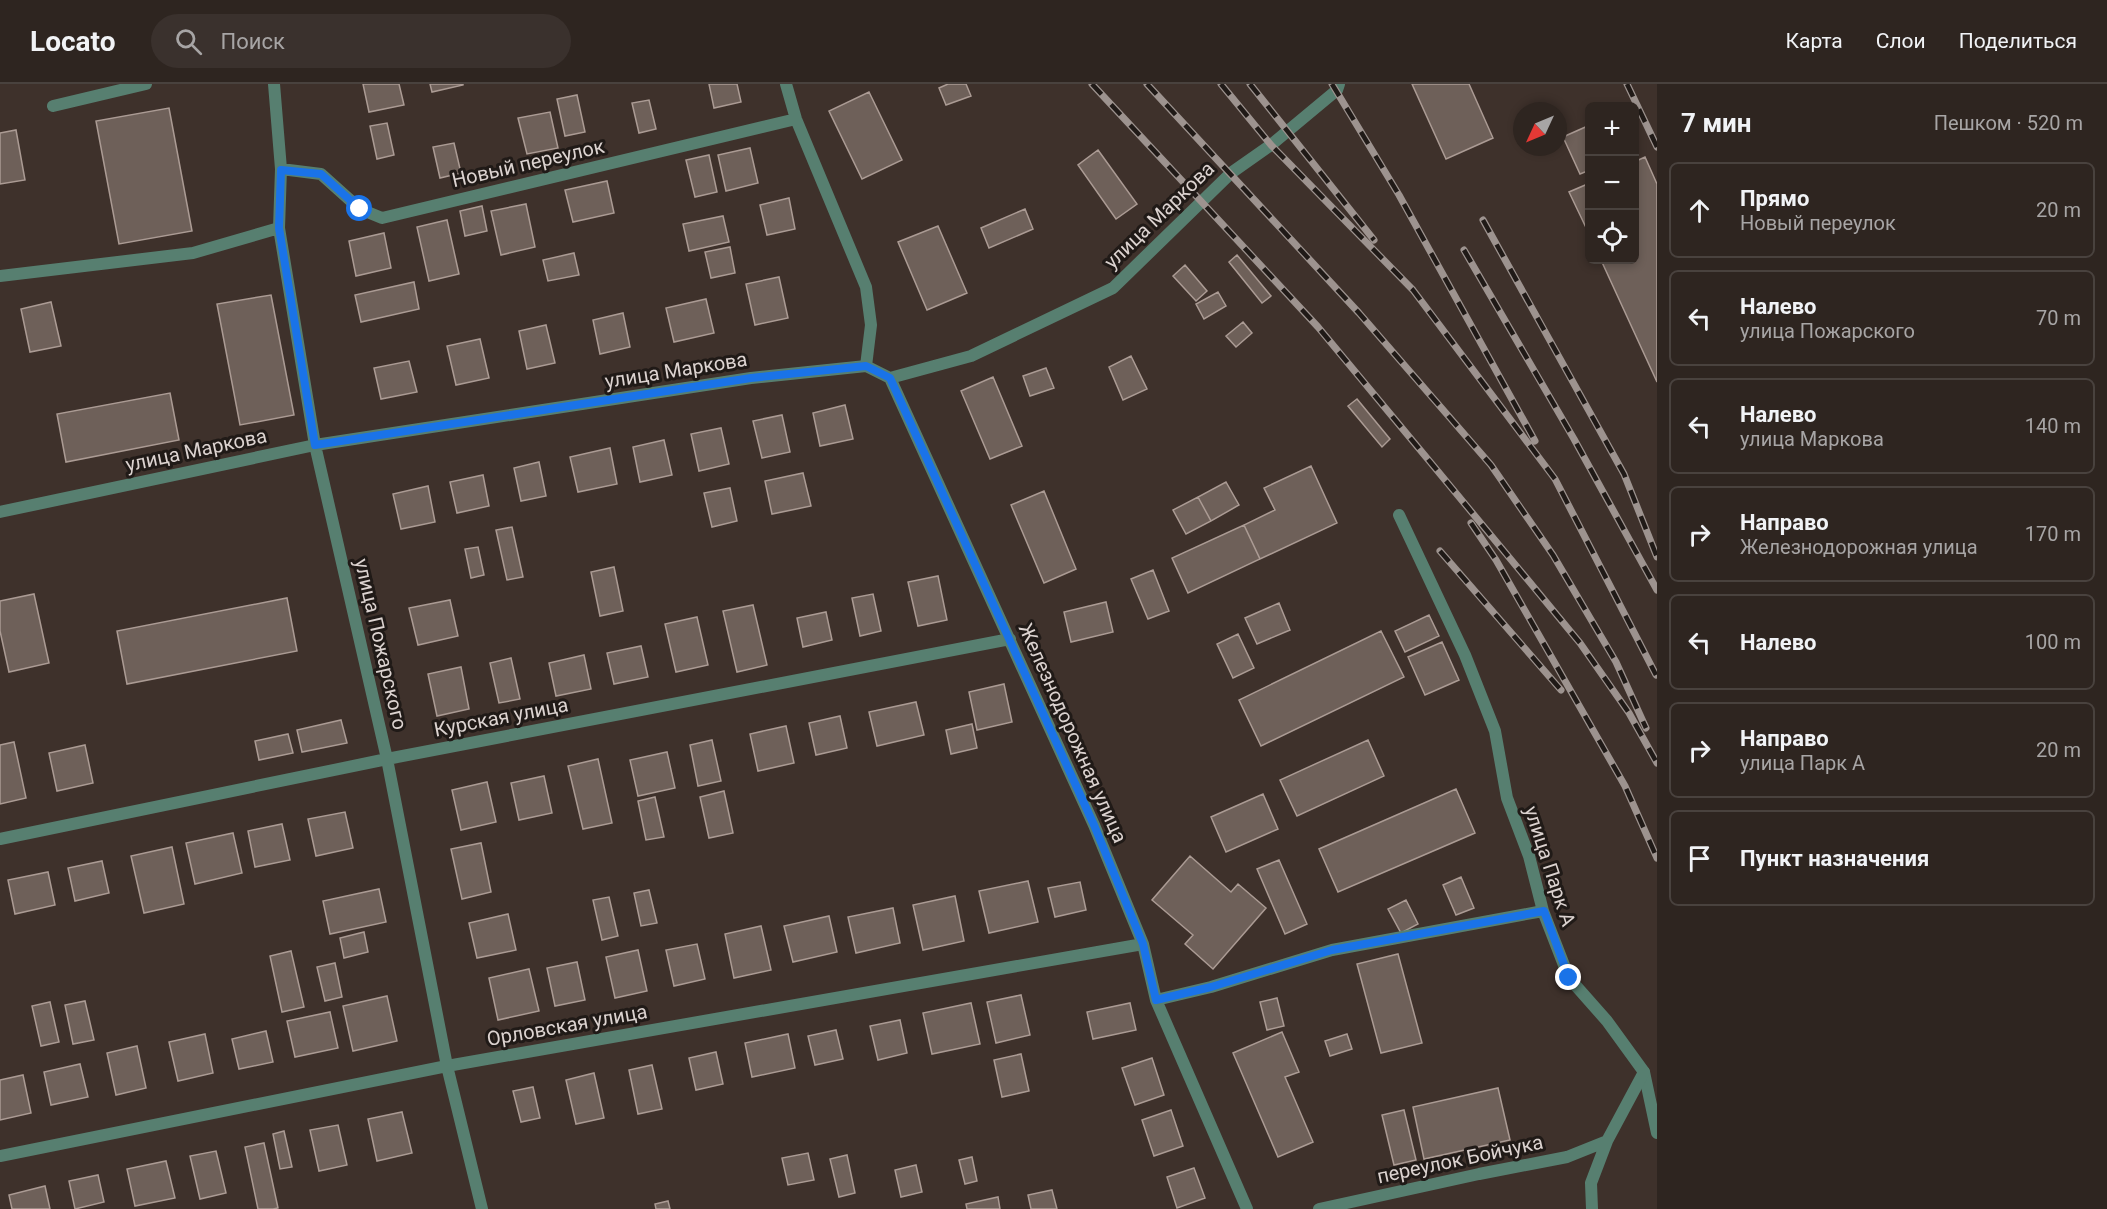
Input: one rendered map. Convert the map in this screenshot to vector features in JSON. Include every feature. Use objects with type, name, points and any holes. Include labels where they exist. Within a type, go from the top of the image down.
[{"type":"street","points":[[53,106],[146,84]]},
{"type":"street","name":"улица Пожарского","points":[[274,84],[281,170],[279,228],[315,445],[387,759],[447,1066],[482,1209]]},
{"type":"street","points":[[786,84],[796,119],[866,287],[871,325],[866,366],[890,378]]},
{"type":"street","name":"улица Маркова","points":[[890,378],[971,356],[1113,288],[1230,173],[1271,145],[1337,90],[1339,84]]},
{"type":"street","name":"Новый переулок","points":[[281,170],[321,174],[360,209],[382,218],[796,119]]},
{"type":"street","points":[[0,276],[194,254],[279,228]]},
{"type":"street","name":"улица Маркова","points":[[0,512],[315,445],[751,378],[866,366]]},
{"type":"street","name":"Железнодорожная улица","points":[[890,378],[1094,825],[1143,944],[1156,1000],[1247,1209]]},
{"type":"street","name":"улица Парк А","points":[[1399,515],[1465,655],[1495,731],[1507,798],[1528,856],[1544,911],[1569,978],[1607,1021],[1644,1072]]},
{"type":"street","name":"Курская улица","points":[[0,839],[387,759],[1010,639]]},
{"type":"street","points":[[1156,1000],[1211,987],[1332,950],[1544,911]]},
{"type":"street","name":"Орловская улица","points":[[0,1156],[447,1066],[1143,944]]},
{"type":"street","points":[[1644,1072],[1657,1133]]},
{"type":"street","points":[[1592,1209],[1591,1184],[1607,1141],[1644,1072]]},
{"type":"street","name":"переулок Бойчука","points":[[1319,1209],[1567,1157],[1607,1141]]},
{"type":"building","points":[[363,84],[399,84],[404,105],[369,112]]},
{"type":"building","points":[[430,84],[463,84],[463,85],[432,92]]},
{"type":"building","points":[[709,84],[737,84],[741,102],[714,108]]},
{"type":"building","points":[[948,84],[966,84],[971,96],[946,105],[939,88]]},
{"type":"building","points":[[1412,84],[1469,84],[1493,138],[1446,159]]},
{"type":"building","points":[[869,92],[902,160],[862,179],[829,111]]},
{"type":"building","points":[[577,95],[585,132],[565,136],[557,99]]},
{"type":"building","points":[[649,100],[656,129],[639,133],[632,103]]},
{"type":"building","points":[[169,108],[192,231],[119,244],[96,121]]},
{"type":"building","points":[[550,112],[558,148],[527,154],[518,118]]},
{"type":"building","points":[[387,123],[394,155],[377,159],[370,126]]},
{"type":"building","points":[[1585,127],[1585,172],[1580,174],[1567,146],[1567,135]]},
{"type":"building","points":[[16,130],[25,180],[0,184],[0,133]]},
{"type":"building","points":[[454,143],[461,173],[440,178],[433,147]]},
{"type":"building","points":[[750,148],[758,183],[726,191],[718,155]]},
{"type":"building","points":[[1098,150],[1137,204],[1116,219],[1078,165]]},
{"type":"building","points":[[709,155],[717,192],[695,197],[686,160]]},
{"type":"building","points":[[1645,157],[1657,184],[1657,382],[1603,264],[1639,264],[1639,160]]},
{"type":"building","points":[[607,181],[614,213],[573,222],[565,190]]},
{"type":"building","points":[[1585,185],[1585,226],[1569,192]]},
{"type":"building","points":[[789,198],[795,229],[767,235],[760,205]]},
{"type":"building","points":[[526,204],[535,247],[501,255],[491,211]]},
{"type":"building","points":[[482,206],[487,231],[465,236],[460,211]]},
{"type":"building","points":[[1025,209],[1033,229],[989,248],[981,228]]},
{"type":"building","points":[[723,216],[729,242],[689,251],[683,224]]},
{"type":"building","points":[[447,220],[459,274],[429,281],[417,227]]},
{"type":"building","points":[[938,226],[967,293],[927,310],[898,242]]},
{"type":"building","points":[[384,233],[391,268],[356,276],[349,241]]},
{"type":"building","points":[[730,247],[735,273],[711,278],[705,252]]},
{"type":"building","points":[[574,253],[579,275],[548,281],[543,260]]},
{"type":"building","points":[[1237,255],[1271,296],[1262,303],[1229,262]]},
{"type":"building","points":[[1185,265],[1207,291],[1196,301],[1173,276]]},
{"type":"building","points":[[779,277],[788,318],[755,325],[746,284]]},
{"type":"building","points":[[414,282],[419,309],[361,322],[355,295]]},
{"type":"building","points":[[1218,292],[1226,306],[1204,319],[1196,304]]},
{"type":"building","points":[[271,295],[294,415],[240,425],[217,304]]},
{"type":"building","points":[[706,299],[714,333],[674,342],[666,308]]},
{"type":"building","points":[[51,302],[61,346],[30,352],[21,309]]},
{"type":"building","points":[[623,313],[630,347],[600,354],[593,320]]},
{"type":"building","points":[[1243,322],[1252,333],[1236,347],[1226,336]]},
{"type":"building","points":[[546,325],[555,363],[527,369],[519,331]]},
{"type":"building","points":[[480,339],[489,378],[456,385],[447,346]]},
{"type":"building","points":[[1131,356],[1147,389],[1123,400],[1109,367]]},
{"type":"building","points":[[409,361],[417,392],[381,399],[374,368]]},
{"type":"building","points":[[1046,368],[1054,388],[1030,396],[1023,376]]},
{"type":"building","points":[[993,377],[1022,446],[990,459],[961,391]]},
{"type":"building","points":[[170,393],[179,440],[66,462],[57,414]]},
{"type":"building","points":[[1357,399],[1390,439],[1382,447],[1348,406]]},
{"type":"building","points":[[845,405],[853,439],[820,446],[813,413]]},
{"type":"building","points":[[782,415],[790,452],[762,458],[753,421]]},
{"type":"building","points":[[721,428],[729,464],[699,471],[691,434]]},
{"type":"building","points":[[664,440],[672,475],[640,482],[633,447]]},
{"type":"building","points":[[610,448],[617,484],[578,492],[570,457]]},
{"type":"building","points":[[539,462],[546,496],[521,501],[514,468]]},
{"type":"building","points":[[1311,466],[1337,523],[1260,559],[1244,525],[1275,510],[1264,488]]},
{"type":"building","points":[[803,473],[811,506],[772,514],[765,481]]},
{"type":"building","points":[[483,475],[489,506],[457,513],[450,482]]},
{"type":"building","points":[[1226,482],[1239,505],[1211,521],[1198,497]]},
{"type":"building","points":[[428,486],[435,522],[401,529],[393,494]]},
{"type":"building","points":[[730,488],[737,521],[712,527],[704,493]]},
{"type":"building","points":[[1044,491],[1076,569],[1044,583],[1011,505]]},
{"type":"building","points":[[1198,497],[1211,521],[1186,534],[1173,510]]},
{"type":"building","points":[[1244,525],[1260,559],[1188,593],[1172,558]]},
{"type":"building","points":[[512,527],[523,577],[507,580],[496,530]]},
{"type":"building","points":[[478,547],[484,575],[471,578],[465,549]]},
{"type":"building","points":[[614,567],[623,611],[600,616],[591,572]]},
{"type":"building","points":[[1153,570],[1169,611],[1148,619],[1131,579]]},
{"type":"building","points":[[938,576],[947,620],[918,626],[908,582]]},
{"type":"building","points":[[34,594],[49,663],[9,672],[0,631],[0,601]]},
{"type":"building","points":[[873,594],[881,631],[860,636],[852,598]]},
{"type":"building","points":[[287,598],[297,651],[127,684],[117,631]]},
{"type":"building","points":[[450,600],[458,636],[418,645],[409,608]]},
{"type":"building","points":[[1106,602],[1113,632],[1071,642],[1064,612]]},
{"type":"building","points":[[1279,603],[1290,630],[1257,644],[1245,618]]},
{"type":"building","points":[[753,605],[767,665],[737,672],[723,611]]},
{"type":"building","points":[[826,612],[832,640],[803,647],[797,618]]},
{"type":"building","points":[[1429,615],[1439,636],[1405,652],[1395,631]]},
{"type":"building","points":[[697,617],[708,665],[676,672],[665,624]]},
{"type":"building","points":[[1381,631],[1404,677],[1261,746],[1239,700]]},
{"type":"building","points":[[1238,634],[1254,668],[1233,678],[1217,644]]},
{"type":"building","points":[[1442,642],[1459,680],[1425,695],[1408,657]]},
{"type":"building","points":[[641,646],[648,677],[614,684],[607,653]]},
{"type":"building","points":[[584,655],[591,689],[556,696],[549,663]]},
{"type":"building","points":[[511,658],[520,699],[499,703],[490,663]]},
{"type":"building","points":[[461,667],[469,709],[437,716],[428,674]]},
{"type":"building","points":[[1004,684],[1012,722],[977,730],[969,692]]},
{"type":"building","points":[[916,702],[924,735],[877,746],[869,712]]},
{"type":"building","points":[[840,716],[847,748],[816,755],[809,723]]},
{"type":"building","points":[[341,720],[347,743],[302,752],[297,730]]},
{"type":"building","points":[[972,724],[977,748],[951,754],[946,730]]},
{"type":"building","points":[[786,726],[794,763],[758,771],[750,734]]},
{"type":"building","points":[[288,734],[293,753],[259,760],[255,741]]},
{"type":"building","points":[[712,740],[721,781],[698,786],[690,745]]},
{"type":"building","points":[[1368,740],[1384,776],[1297,816],[1280,780]]},
{"type":"building","points":[[14,742],[26,798],[0,804],[0,745]]},
{"type":"building","points":[[85,745],[93,783],[57,791],[49,753]]},
{"type":"building","points":[[667,752],[675,788],[638,796],[630,760]]},
{"type":"building","points":[[598,759],[612,823],[583,829],[568,766]]},
{"type":"building","points":[[544,776],[552,813],[519,820],[511,783]]},
{"type":"building","points":[[487,782],[496,822],[461,830],[452,790]]},
{"type":"building","points":[[1456,789],[1475,833],[1338,892],[1319,849]]},
{"type":"building","points":[[724,791],[733,833],[709,838],[700,797]]},
{"type":"building","points":[[1263,794],[1278,829],[1226,852],[1211,817]]},
{"type":"building","points":[[655,797],[664,837],[646,840],[638,801]]},
{"type":"building","points":[[345,812],[353,848],[316,856],[308,819]]},
{"type":"building","points":[[282,824],[290,860],[255,867],[248,831]]},
{"type":"building","points":[[233,833],[242,873],[195,884],[186,843]]},
{"type":"building","points":[[481,843],[491,892],[462,899],[451,849]]},
{"type":"building","points":[[172,847],[184,904],[144,913],[131,856]]},
{"type":"building","points":[[1190,856],[1231,892],[1238,884],[1266,908],[1213,969],[1185,944],[1193,935],[1152,900]]},
{"type":"building","points":[[1279,860],[1307,924],[1285,934],[1257,869]]},
{"type":"building","points":[[102,861],[109,893],[75,901],[68,868]]},
{"type":"building","points":[[48,872],[55,905],[15,914],[8,880]]},
{"type":"building","points":[[1461,877],[1474,908],[1456,915],[1443,885]]},
{"type":"building","points":[[1028,881],[1038,922],[989,933],[979,891]]},
{"type":"building","points":[[1080,882],[1086,910],[1055,917],[1048,888]]},
{"type":"building","points":[[379,889],[386,922],[330,934],[323,901]]},
{"type":"building","points":[[649,890],[657,923],[641,926],[634,893]]},
{"type":"building","points":[[955,896],[964,941],[923,950],[913,905]]},
{"type":"building","points":[[609,897],[618,936],[602,940],[593,900]]},
{"type":"building","points":[[1406,900],[1418,924],[1401,933],[1388,909]]},
{"type":"building","points":[[893,908],[900,943],[856,953],[848,917]]},
{"type":"building","points":[[508,914],[516,950],[477,958],[469,923]]},
{"type":"building","points":[[829,916],[837,952],[793,962],[784,926]]},
{"type":"building","points":[[761,926],[771,970],[734,978],[725,934]]},
{"type":"building","points":[[364,932],[368,952],[344,958],[340,938]]},
{"type":"building","points":[[697,944],[705,979],[674,986],[666,950]]},
{"type":"building","points":[[638,950],[647,991],[615,998],[606,957]]},
{"type":"building","points":[[291,951],[304,1007],[282,1012],[270,956]]},
{"type":"building","points":[[1398,954],[1422,1043],[1381,1053],[1357,964]]},
{"type":"building","points":[[577,962],[585,1000],[555,1006],[547,968]]},
{"type":"building","points":[[335,963],[342,997],[325,1001],[317,967]]},
{"type":"building","points":[[529,969],[539,1011],[498,1020],[489,978]]},
{"type":"building","points":[[1021,995],[1030,1035],[996,1043],[987,1002]]},
{"type":"building","points":[[387,996],[397,1041],[353,1051],[343,1006]]},
{"type":"building","points":[[1277,998],[1284,1026],[1267,1030],[1260,1002]]},
{"type":"building","points":[[85,1001],[94,1040],[73,1044],[65,1005]]},
{"type":"building","points":[[50,1002],[59,1042],[41,1046],[32,1006]]},
{"type":"building","points":[[971,1003],[980,1044],[932,1054],[923,1013]]},
{"type":"building","points":[[1130,1003],[1136,1030],[1093,1039],[1087,1012]]},
{"type":"building","points":[[330,1012],[338,1048],[295,1057],[287,1021]]},
{"type":"building","points":[[900,1020],[907,1053],[878,1060],[870,1026]]},
{"type":"building","points":[[836,1030],[843,1059],[815,1065],[808,1036]]},
{"type":"building","points":[[266,1031],[273,1062],[239,1069],[232,1039]]},
{"type":"building","points":[[1282,1032],[1299,1072],[1285,1077],[1313,1142],[1278,1157],[1233,1053]]},
{"type":"building","points":[[205,1034],[213,1073],[178,1081],[169,1042]]},
{"type":"building","points":[[788,1034],[795,1068],[752,1077],[745,1043]]},
{"type":"building","points":[[1347,1034],[1352,1049],[1330,1056],[1325,1041]]},
{"type":"building","points":[[137,1046],[146,1088],[116,1095],[107,1053]]},
{"type":"building","points":[[716,1052],[723,1084],[696,1090],[689,1058]]},
{"type":"building","points":[[1021,1054],[1029,1091],[1002,1097],[994,1060]]},
{"type":"building","points":[[1152,1058],[1164,1095],[1135,1105],[1122,1068]]},
{"type":"building","points":[[80,1064],[88,1097],[51,1105],[44,1072]]},
{"type":"building","points":[[652,1065],[662,1109],[638,1114],[629,1070]]},
{"type":"building","points":[[594,1073],[604,1118],[576,1124],[566,1080]]},
{"type":"building","points":[[23,1075],[31,1113],[0,1120],[0,1080]]},
{"type":"building","points":[[533,1087],[540,1118],[521,1122],[513,1091]]},
{"type":"building","points":[[1498,1088],[1510,1140],[1424,1159],[1413,1107]]},
{"type":"building","points":[[1171,1110],[1183,1146],[1154,1156],[1142,1120]]},
{"type":"building","points":[[1404,1110],[1416,1160],[1394,1165],[1382,1115]]},
{"type":"building","points":[[402,1112],[412,1153],[377,1161],[368,1119]]},
{"type":"building","points":[[338,1125],[347,1165],[319,1171],[310,1130]]},
{"type":"building","points":[[284,1131],[292,1167],[280,1169],[273,1134]]},
{"type":"building","points":[[264,1143],[278,1208],[273,1209],[258,1209],[245,1147]]},
{"type":"building","points":[[216,1151],[226,1193],[200,1199],[190,1156]]},
{"type":"building","points":[[808,1153],[814,1180],[788,1185],[782,1158]]},
{"type":"building","points":[[847,1155],[855,1193],[839,1197],[830,1159]]},
{"type":"building","points":[[972,1157],[977,1181],[965,1184],[959,1160]]},
{"type":"building","points":[[166,1161],[175,1198],[135,1206],[127,1169]]},
{"type":"building","points":[[916,1165],[922,1192],[901,1197],[895,1170]]},
{"type":"building","points":[[1194,1168],[1205,1198],[1177,1208],[1167,1177]]},
{"type":"building","points":[[98,1175],[104,1202],[75,1209],[69,1181]]},
{"type":"building","points":[[45,1186],[50,1209],[12,1209],[9,1195]]},
{"type":"building","points":[[1052,1190],[1057,1209],[1031,1209],[1028,1195]]},
{"type":"building","points":[[998,1197],[1000,1209],[967,1209],[966,1204]]},
{"type":"building","points":[[668,1201],[670,1209],[656,1209],[655,1204]]},
{"type":"railway","points":[[1092,84],[1318,327],[1580,643],[1629,713],[1657,763]]},
{"type":"railway","points":[[1147,84],[1359,313],[1491,465],[1553,555],[1616,662],[1646,728]]},
{"type":"railway","points":[[1221,84],[1271,145],[1413,290],[1555,479],[1656,675]]},
{"type":"railway","points":[[1250,84],[1374,240]]},
{"type":"railway","points":[[1332,84],[1399,195],[1535,441]]},
{"type":"railway","points":[[1627,84],[1657,147]]},
{"type":"railway","points":[[1483,220],[1624,474],[1657,557]]},
{"type":"railway","points":[[1464,250],[1574,439],[1657,590]]},
{"type":"railway","points":[[1471,523],[1496,560],[1625,786],[1657,858]]},
{"type":"railway","points":[[1440,551],[1561,690]]},
{"type":"route","points":[[360,209],[321,174],[281,170],[279,228],[315,445],[751,378],[866,366],[890,378],[1094,825],[1143,944],[1156,1000],[1211,987],[1332,950],[1544,911],[1569,978]]}]
